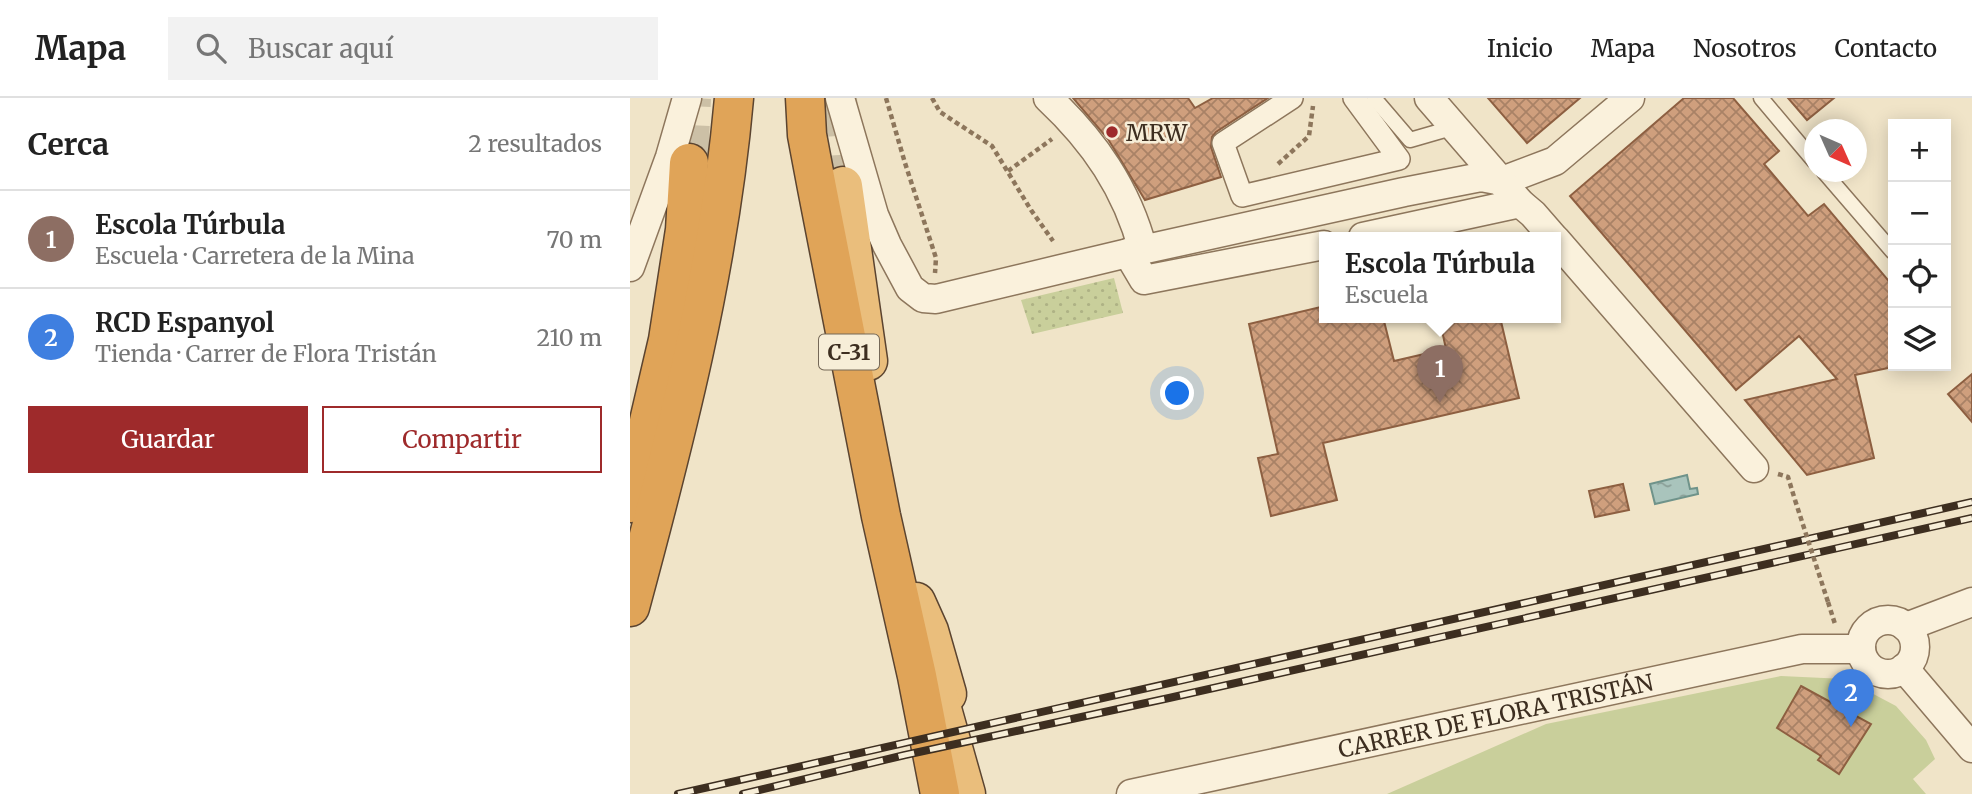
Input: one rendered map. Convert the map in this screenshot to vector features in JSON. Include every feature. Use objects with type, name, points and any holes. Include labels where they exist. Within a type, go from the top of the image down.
[{"type":"highway","points":[[641,511],[668,462],[702,319],[720,210],[734,98]]},
{"type":"highway","name":"C-31","points":[[804,98],[807,135],[881,516],[940,794]]},
{"type":"highway","points":[[630,607],[641,511],[685,230],[689,163]]},
{"type":"highway","points":[[843,186],[881,431],[933,679],[966,794]]},
{"type":"highway","points":[[881,516],[907,556]]},
{"type":"highway","points":[[916,601],[929,631],[975,794]]},
{"type":"street","points":[[630,267],[670,157],[687,98]]},
{"type":"street","points":[[840,98],[874,215],[910,288],[923,298],[936,286],[1135,251],[1480,177],[1502,181],[1555,161],[1630,98]]},
{"type":"street","points":[[1048,98],[1074,122],[1118,183],[1137,224],[1135,251],[1144,280],[1319,246]]},
{"type":"street","points":[[1292,98],[1223,143],[1242,196],[1399,159],[1353,98]]},
{"type":"street","points":[[1429,98],[1520,203],[1549,232]]},
{"type":"street","points":[[1454,182],[1479,212]]},
{"type":"street","points":[[1386,232],[1520,203]]},
{"type":"street","points":[[1561,246],[1754,468]]},
{"type":"street","points":[[1906,627],[1972,603]]},
{"type":"street","points":[[1889,621],[1906,627],[1913,638],[1914,646],[1913,655],[1904,668],[1890,674],[1878,672],[1866,663],[1861,649],[1864,634],[1875,624],[1889,621]]},
{"type":"street","name":"CARRER DE FLORA TRISTÁN","points":[[1131,794],[1802,649],[1861,649]]},
{"type":"street","points":[[1904,668],[1972,748]]},
{"type":"lane","points":[[1374,98],[1410,140],[1455,127]]},
{"type":"lane","points":[[1761,98],[1804,148]]},
{"type":"lane","points":[[1833,182],[1888,246]]},
{"type":"path","points":[[886,98],[936,258],[936,286]]},
{"type":"path","points":[[932,98],[940,112],[992,146],[1053,241]]},
{"type":"path","points":[[1242,196],[1309,136],[1314,98]]},
{"type":"path","points":[[1008,171],[1074,122]]},
{"type":"path","points":[[1795,500],[1828,602]]},
{"type":"green space","points":[[1114,278],[1123,313],[1032,334],[1021,300]]},
{"type":"green space","points":[[1781,676],[1845,679],[1896,706],[1926,740],[1935,759],[1913,779],[1926,794],[1387,794],[1546,724]]},
{"type":"water","points":[[1687,475],[1690,489],[1697,488],[1698,494],[1655,504],[1650,484]]},
{"type":"building","points":[[1073,98],[1188,98],[1195,108],[1213,98],[1268,98],[1212,137],[1211,147],[1221,177],[1145,200],[1108,139]]},
{"type":"building","points":[[1488,98],[1580,98],[1527,143]]},
{"type":"building","points":[[1684,98],[1733,98],[1779,151],[1764,164],[1808,216],[1824,204],[1888,280],[1888,368],[1855,375],[1874,458],[1807,475],[1745,400],[1837,379],[1799,336],[1736,390],[1570,196]]},
{"type":"building","points":[[1788,98],[1834,98],[1808,119]]},
{"type":"building","points":[[1319,307],[1319,323],[1384,323],[1394,361],[1446,349],[1440,323],[1501,323],[1519,398],[1323,443],[1337,500],[1271,516],[1258,458],[1278,454],[1249,324]]},
{"type":"building","points":[[1972,374],[1972,422],[1948,394]]},
{"type":"building","points":[[1623,484],[1629,510],[1595,517],[1589,491]]},
{"type":"building","points":[[1801,686],[1871,724],[1839,774],[1818,760],[1821,756],[1777,728]]},
{"type":"tunnel","points":[[689,163],[692,98]]},
{"type":"tunnel","points":[[838,98],[843,186]]},
{"type":"railway","points":[[678,794],[1972,502]]},
{"type":"railway","points":[[743,794],[905,755],[1972,518]]},
{"type":"place","name":"MRW","points":[[1112,132]]},
{"type":"place","name":"Escola Túrbula","points":[[1440,403]]},
{"type":"place","name":"RCD Espanyol","points":[[1851,727]]}]
